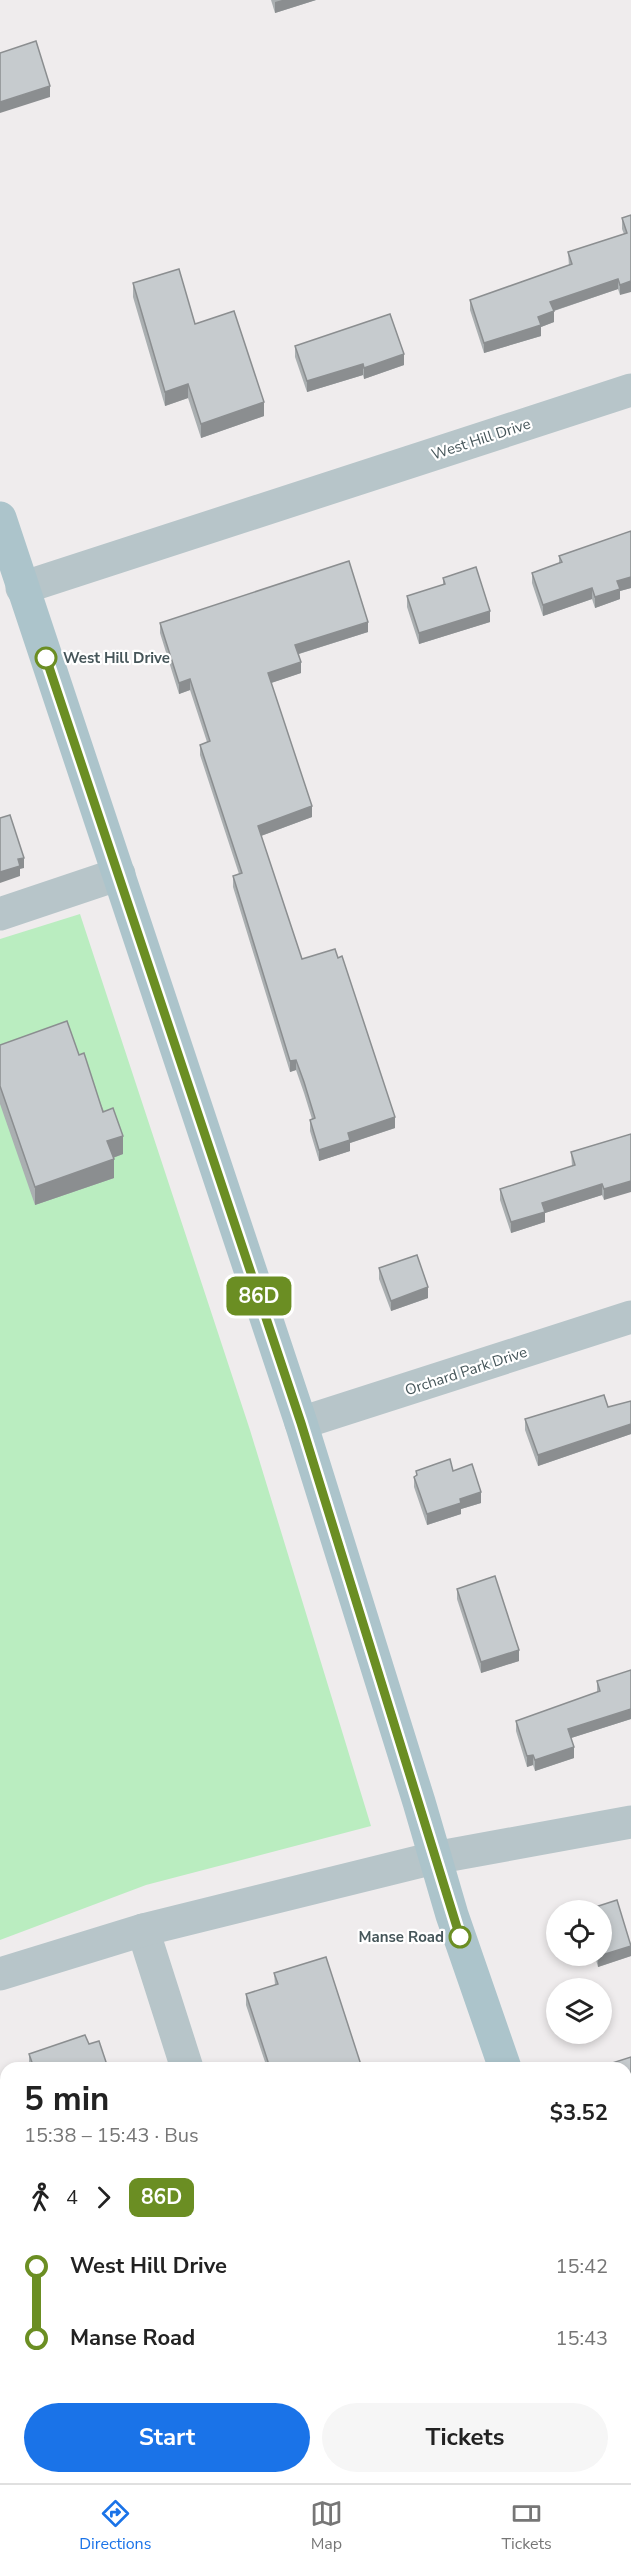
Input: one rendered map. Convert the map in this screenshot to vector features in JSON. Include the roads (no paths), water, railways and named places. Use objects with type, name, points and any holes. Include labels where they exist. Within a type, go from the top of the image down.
[{"type":"main road","points":[[0,518],[301,1423],[419,1802],[434,1858],[503,2062]]},
{"type":"street","name":"West Hill Drive","points":[[22,588],[631,390]]},
{"type":"street","points":[[0,914],[119,874]]},
{"type":"street","name":"Orchard Park Drive","points":[[301,1423],[631,1317]]},
{"type":"street","points":[[0,1974],[143,1930],[434,1858],[631,1822]]},
{"type":"street","points":[[143,1930],[185,2062]]},
{"type":"place","name":"West Hill Drive","points":[[46,658]]},
{"type":"place","name":"Manse Road","points":[[460,1937]]}]
